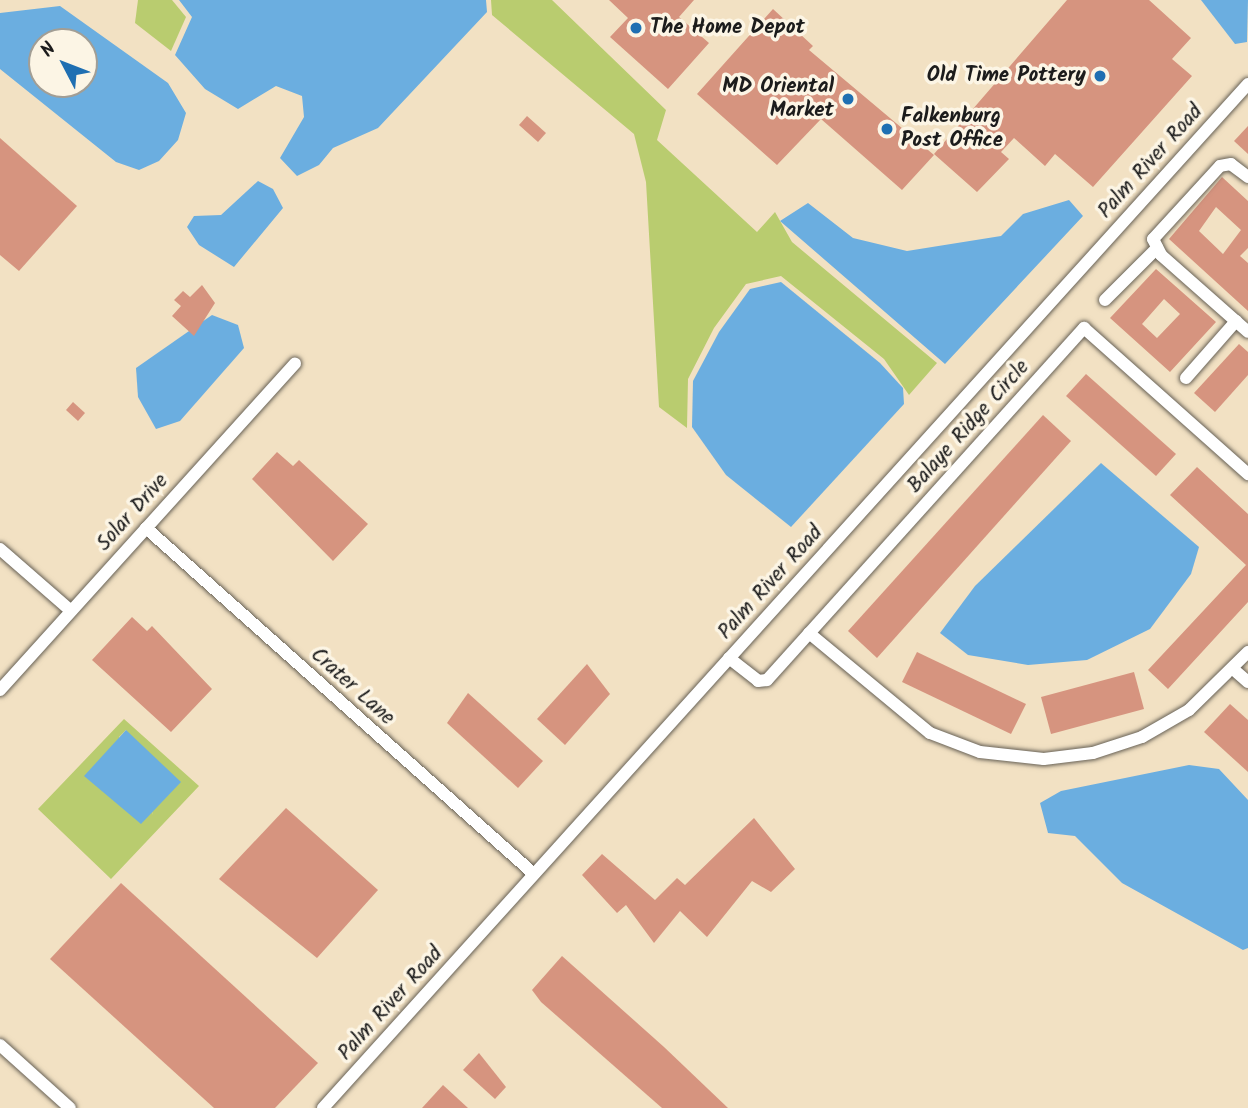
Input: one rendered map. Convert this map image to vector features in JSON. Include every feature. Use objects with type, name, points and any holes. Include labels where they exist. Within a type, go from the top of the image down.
[{"type":"street","name":"Palm River Road","points":[[323,1108],[1248,84]]},
{"type":"street","points":[[1248,177],[1231,164],[1220,166],[1153,239],[1157,248],[1248,332]]},
{"type":"street","points":[[1105,300],[1157,248]]},
{"type":"street","points":[[1186,378],[1236,321]]},
{"type":"street","name":"Balaye Ridge Circle","points":[[729,658],[762,682],[809,634],[1084,328],[1248,474]]},
{"type":"street","name":"Solar Drive","points":[[0,690],[295,363]]},
{"type":"street","name":"Crater Lane","points":[[146,528],[534,874]]},
{"type":"street","points":[[0,549],[71,611]]},
{"type":"street","points":[[809,634],[930,733],[1012,757],[1093,753],[1142,737],[1189,710],[1248,652]]},
{"type":"street","points":[[1233,669],[1248,682]]},
{"type":"street","points":[[0,1045],[70,1108]]},
{"type":"green space","points":[[138,0],[172,0],[186,17],[171,51],[135,23]]},
{"type":"green space","points":[[491,0],[552,0],[666,110],[657,140],[757,232],[775,212],[792,242],[937,363],[909,395],[884,359],[781,276],[746,284],[714,328],[688,379],[687,428],[659,407],[646,182],[634,134],[492,15]]},
{"type":"green space","points":[[124,719],[199,786],[111,879],[38,809]],"holes":[[[126,730],[153,815],[119,737]]]},
{"type":"water","points":[[179,0],[486,0],[487,12],[378,128],[333,148],[319,165],[297,176],[280,158],[304,117],[302,96],[276,86],[238,109],[205,89],[175,55],[192,17]]},
{"type":"water","points":[[1201,0],[1248,0],[1247,42],[1235,44]]},
{"type":"water","points":[[60,6],[91,28],[28,28],[28,91],[0,69],[0,13]]},
{"type":"water","points":[[98,33],[168,83],[186,113],[178,140],[159,161],[139,170],[116,162],[36,98],[98,98]]},
{"type":"water","points":[[258,181],[273,189],[283,208],[234,267],[199,245],[187,227],[194,216],[221,215]]},
{"type":"water","points":[[1069,200],[1083,216],[945,364],[780,221],[808,203],[853,238],[907,251],[1001,236],[1023,214]]},
{"type":"water","points":[[781,282],[880,363],[903,388],[904,404],[791,527],[726,475],[692,427],[693,381],[719,332],[750,289]]},
{"type":"water","points":[[212,315],[238,325],[244,348],[180,421],[156,429],[138,397],[136,368]]},
{"type":"water","points":[[1101,463],[1199,547],[1191,574],[1150,629],[1087,660],[1028,665],[968,655],[940,633],[975,586]]},
{"type":"water","points":[[126,730],[181,782],[141,824],[84,776]]},
{"type":"water","points":[[1189,765],[1219,769],[1248,800],[1248,948],[1243,950],[1122,883],[1075,836],[1048,833],[1040,803],[1061,791]]},
{"type":"building","points":[[609,0],[694,0],[679,17],[709,43],[668,89],[610,37],[628,18]]},
{"type":"building","points":[[1067,0],[1149,0],[1191,38],[1172,59],[1192,76],[1093,187],[1055,154],[1045,166],[1014,138],[1001,152],[1009,159],[977,192],[934,154]]},
{"type":"building","points":[[773,9],[813,46],[809,50],[934,155],[902,190],[821,119],[777,165],[697,94]]},
{"type":"building","points":[[527,116],[546,133],[538,142],[519,125]]},
{"type":"building","points":[[1248,126],[1248,154],[1234,141]]},
{"type":"building","points":[[0,138],[77,206],[19,271],[0,255]]},
{"type":"building","points":[[1222,177],[1248,201],[1248,248],[1240,256],[1248,263],[1248,311],[1169,239]],"holes":[[[1216,207],[1241,230],[1223,254],[1199,231]]]},
{"type":"building","points":[[1156,269],[1216,322],[1170,372],[1110,318]],"holes":[[[1164,299],[1180,314],[1157,338],[1142,324]]]},
{"type":"building","points":[[202,285],[215,303],[194,336],[172,316],[181,306],[174,300],[183,291],[190,297]]},
{"type":"building","points":[[1239,344],[1248,352],[1248,375],[1215,412],[1194,393]]},
{"type":"building","points":[[1086,374],[1176,454],[1156,476],[1066,396]]},
{"type":"building","points":[[73,402],[85,413],[78,421],[66,410]]},
{"type":"building","points":[[1043,415],[1071,441],[877,658],[848,631]]},
{"type":"building","points":[[277,452],[293,466],[299,460],[368,524],[333,561],[252,479]]},
{"type":"building","points":[[1197,467],[1248,514],[1248,602],[1168,689],[1148,670],[1246,565],[1170,495]]},
{"type":"building","points":[[132,617],[147,631],[152,626],[212,689],[171,732],[92,660]]},
{"type":"building","points":[[917,652],[1026,704],[1011,734],[902,682]]},
{"type":"building","points":[[587,664],[610,694],[565,745],[537,719]]},
{"type":"building","points":[[1134,672],[1144,709],[1051,734],[1041,697]]},
{"type":"building","points":[[468,693],[543,761],[518,788],[447,723]]},
{"type":"building","points":[[1230,704],[1248,720],[1248,772],[1204,732]]},
{"type":"building","points":[[286,808],[378,890],[317,958],[219,879]]},
{"type":"building","points":[[754,818],[795,869],[771,892],[752,881],[707,937],[680,911],[654,943],[626,905],[617,913],[582,875],[602,854],[655,900],[677,878],[685,885]]},
{"type":"building","points":[[121,883],[318,1063],[275,1108],[214,1108],[50,959]]},
{"type":"building","points":[[562,956],[728,1108],[662,1108],[541,1002],[532,990]]},
{"type":"building","points":[[479,1053],[506,1087],[495,1099],[463,1070]]},
{"type":"building","points":[[443,1085],[468,1108],[422,1108]]},
{"type":"place","name":"The Home Depot","points":[[636,28]]},
{"type":"place","name":"Old Time Pottery","points":[[1100,76]]},
{"type":"place","name":"MD Oriental Market","points":[[848,99]]},
{"type":"place","name":"Falkenburg Post Office","points":[[887,129]]}]
